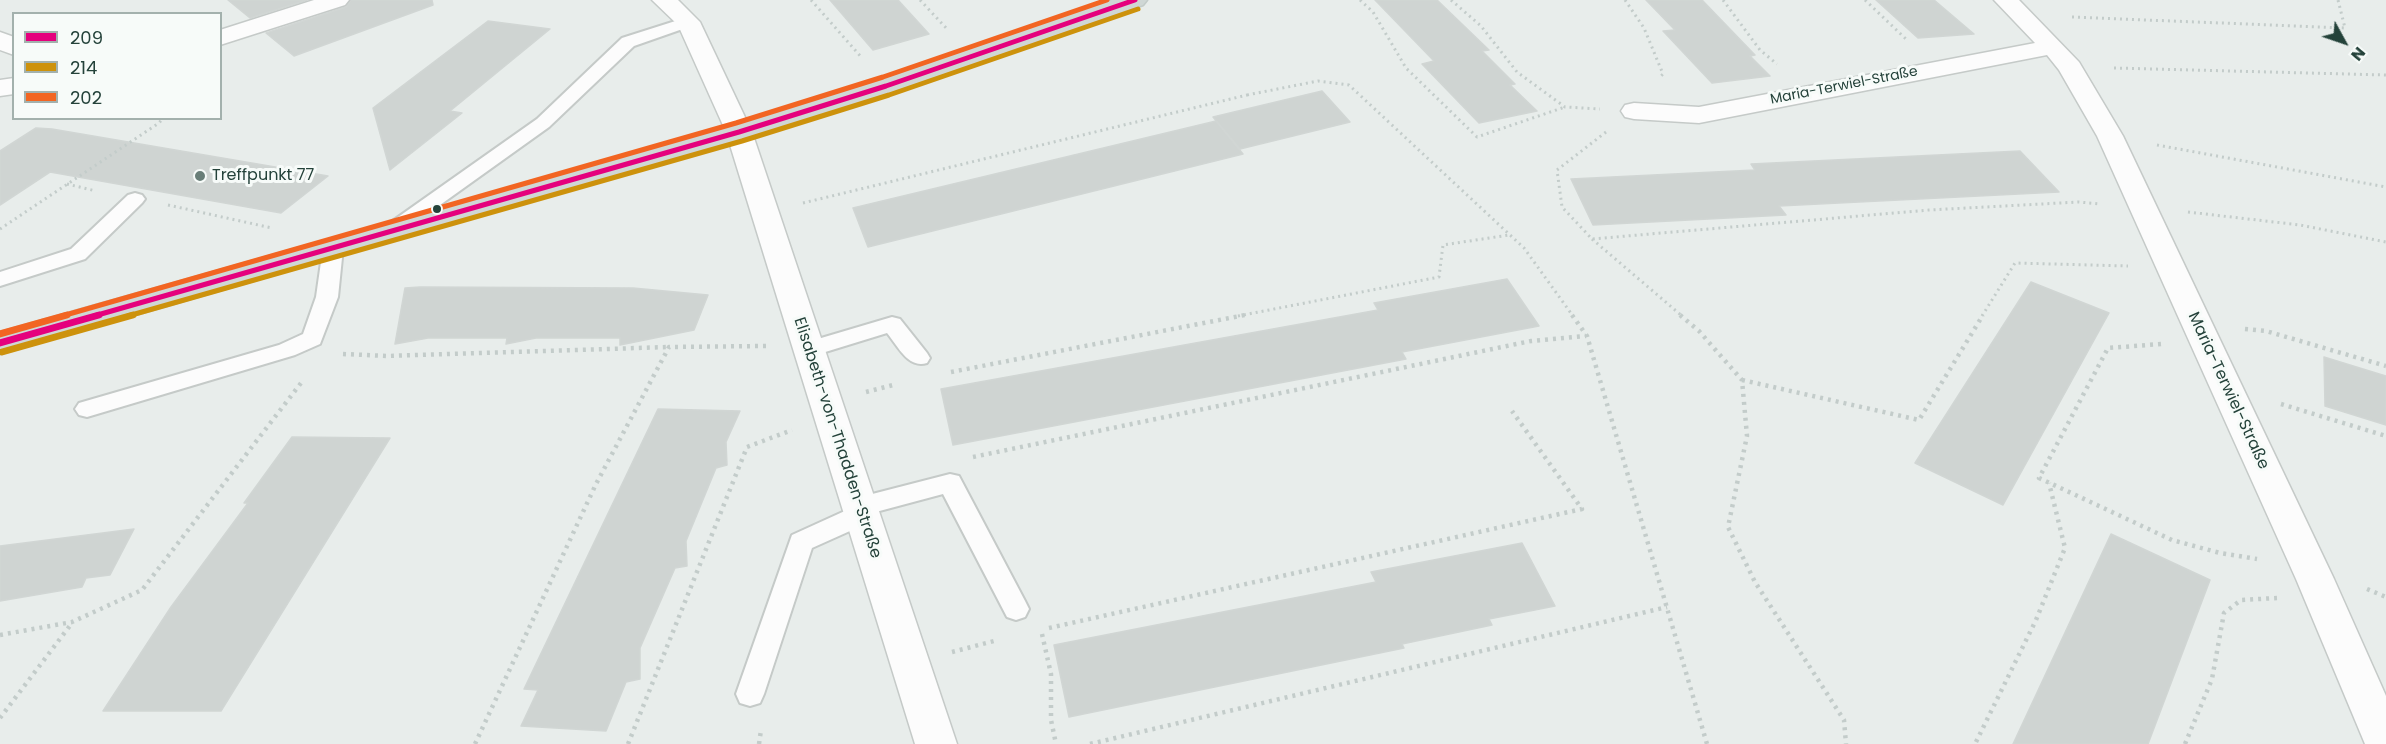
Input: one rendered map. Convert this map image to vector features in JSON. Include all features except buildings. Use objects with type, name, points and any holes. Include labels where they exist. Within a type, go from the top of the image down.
[{"type":"main road","points":[[0,343],[739,132],[886,86],[1135,0]]},
{"type":"street","points":[[222,37],[337,0]]},
{"type":"street","points":[[664,0],[688,22]]},
{"type":"street","name":"Maria-Terwiel-Straße","points":[[2014,7],[2062,57],[2110,136],[2322,595],[2386,744]]},
{"type":"street","name":"Elisabeth-von-Thadden-Straße","points":[[688,22],[739,132],[936,744]]},
{"type":"street","name":"Maria-Terwiel-Straße","points":[[1634,111],[1699,115],[1940,67],[2062,57]]},
{"type":"lane","points":[[391,231],[543,123],[628,42],[688,22]]},
{"type":"lane","points":[[0,279],[78,254],[135,199]]},
{"type":"lane","points":[[87,409],[287,350],[312,339],[327,297],[333,248]]},
{"type":"lane","points":[[808,348],[891,324],[919,358]]},
{"type":"lane","points":[[750,694],[801,542],[860,511],[950,483],[1016,609]]},
{"type":"path","points":[[811,0],[886,86]]},
{"type":"path","points":[[1360,0],[1373,12],[1406,68],[1477,137],[1565,107],[1634,111]]},
{"type":"path","points":[[1450,0],[1481,26],[1517,72],[1565,107]]},
{"type":"path","points":[[1625,0],[1644,28],[1663,74],[1634,111],[1557,170],[1562,207],[1592,239],[1699,331],[1742,380],[1919,420],[2015,263],[2172,269]]},
{"type":"path","points":[[1723,0],[1760,50],[1809,93]]},
{"type":"path","points":[[1865,0],[1897,33],[1940,67]]},
{"type":"path","points":[[2014,7],[2123,21],[2288,22],[2345,28],[2338,0]]},
{"type":"path","points":[[2062,57],[2386,75]]},
{"type":"path","points":[[1247,95],[1318,81],[1349,85],[1524,248],[1587,336],[1707,744]]},
{"type":"path","points":[[765,212],[1262,91]]},
{"type":"path","points":[[0,229],[161,120]]},
{"type":"path","points":[[2110,136],[2386,187]]},
{"type":"path","points":[[68,184],[262,224],[333,248]]},
{"type":"path","points":[[1592,239],[1964,208],[2079,202],[2300,225],[2386,242]]},
{"type":"path","points":[[950,373],[1439,277],[1443,245],[1509,235]]},
{"type":"path","points":[[323,312],[324,354],[387,356],[669,347],[808,348]]},
{"type":"path","points":[[2308,566],[2220,554],[2172,540],[2039,478],[2108,348],[2201,332],[2266,331],[2386,366]]},
{"type":"path","points":[[950,483],[945,463],[1531,340],[1587,336]]},
{"type":"path","points":[[475,744],[596,484],[669,347]]},
{"type":"path","points":[[1742,380],[1747,436],[1728,527],[1755,582],[1844,720],[1846,744]]},
{"type":"path","points":[[0,635],[72,622],[142,590],[302,381]]},
{"type":"path","points":[[628,744],[747,447],[829,408],[904,382]]},
{"type":"path","points":[[2226,387],[2386,436]]},
{"type":"path","points":[[1033,632],[1582,509],[1512,411]]},
{"type":"path","points":[[1976,742],[2036,620],[2066,548],[2049,482]]},
{"type":"path","points":[[2185,744],[2212,680],[2224,613],[2241,600],[2322,595]]},
{"type":"path","points":[[1090,744],[1667,607]]},
{"type":"path","points":[[0,718],[72,622]]},
{"type":"path","points":[[1041,630],[1051,674],[1051,720],[1056,744]]},
{"type":"path","points":[[909,662],[999,640]]},
{"type":"transit line","name":"202","points":[[0,334],[736,123],[883,77],[1107,0]]},
{"type":"transit line","name":"209","points":[[0,343],[739,132],[886,86],[1135,0]]},
{"type":"transit line","name":"214","points":[[2,352],[742,141],[889,95],[1138,9]]},
{"type":"place","name":"Treffpunkt 77","points":[[200,176]]}]
